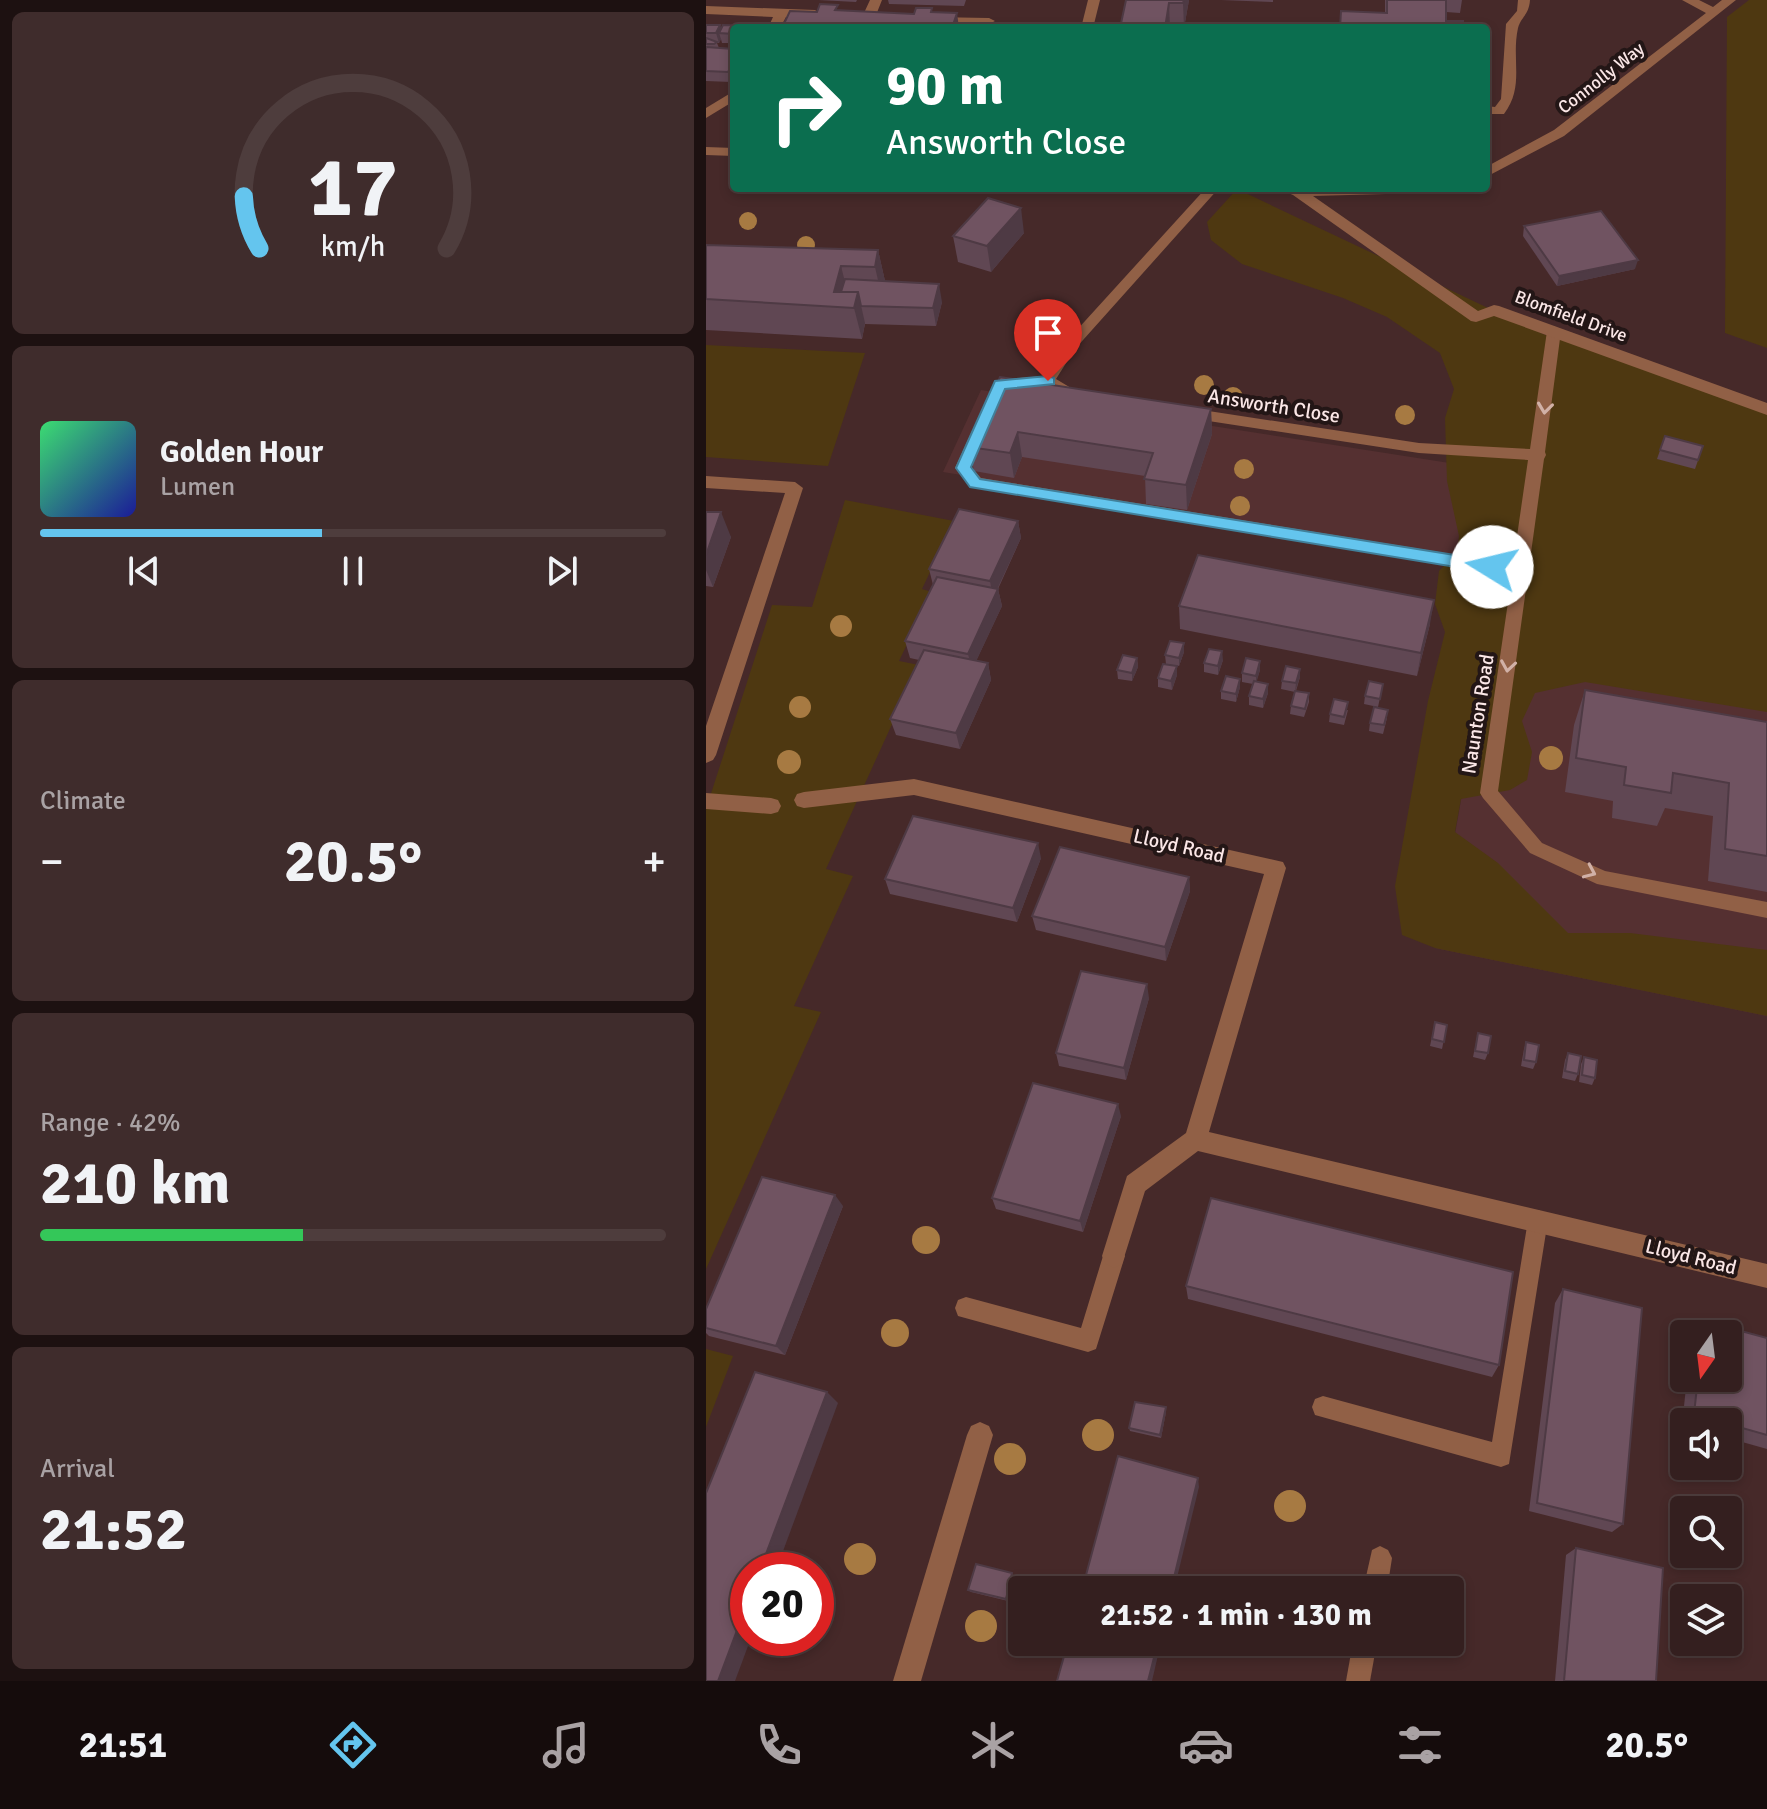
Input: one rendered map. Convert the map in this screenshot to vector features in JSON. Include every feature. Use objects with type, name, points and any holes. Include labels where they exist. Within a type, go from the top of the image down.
[{"type":"street","points":[[838,15],[869,17],[876,0]]},
{"type":"street","points":[[1088,24],[1094,0]]},
{"type":"street","points":[[1490,110],[1499,111],[1508,99],[1512,24],[1523,12],[1524,0]]},
{"type":"street","points":[[1688,0],[1715,12]]},
{"type":"street","name":"Connolly Way","points":[[1490,171],[1559,133],[1730,0]]},
{"type":"street","points":[[706,10],[822,14]]},
{"type":"street","points":[[776,24],[781,13]]},
{"type":"street","points":[[706,114],[730,98]]},
{"type":"street","name":"Blomfield Drive","points":[[1294,192],[1476,317],[1494,310],[1767,409]]},
{"type":"street","points":[[706,482],[795,488],[706,755]]},
{"type":"street","name":"Lloyd Road","points":[[804,800],[914,787],[1276,868],[1195,1140],[1767,1276]]},
{"type":"street","points":[[706,801],[771,806]]},
{"type":"street","points":[[1114,1256],[1135,1184],[1195,1140]]},
{"type":"street","points":[[907,1681],[980,1435]]},
{"type":"lane","points":[[869,17],[885,17]]},
{"type":"lane","points":[[930,19],[989,21]]},
{"type":"lane","points":[[706,151],[730,152]]},
{"type":"lane","points":[[1048,381],[1070,346],[1209,192]]},
{"type":"lane","name":"Naunton Road","points":[[1554,331],[1539,455],[1489,793],[1536,848],[1603,878],[1767,910]]},
{"type":"lane","points":[[1085,398],[1071,396],[1048,381],[1000,384],[963,468],[976,483],[1522,571]]},
{"type":"lane","name":"Answorth Close","points":[[1175,411],[1419,448],[1539,455]]},
{"type":"lane","points":[[1323,1407],[1501,1456],[1538,1220]]},
{"type":"lane","points":[[966,1308],[1088,1341],[1114,1256]]},
{"type":"lane","points":[[1377,1576],[1380,1558]]},
{"type":"lane","points":[[1358,1681],[1362,1656]]},
{"type":"shaded area","points":[[1749,0],[1767,0],[1767,348],[1725,333],[1727,17]]},
{"type":"shaded area","points":[[1234,192],[1243,192],[1543,334],[1767,404],[1767,712],[1585,682],[1535,693],[1522,721],[1532,752],[1527,780],[1510,790],[1461,799],[1455,832],[1498,863],[1568,933],[1630,933],[1767,950],[1767,1016],[1435,948],[1402,935],[1395,886],[1428,701],[1445,632],[1435,604],[1439,571],[1457,552],[1459,536],[1447,481],[1445,418],[1454,389],[1440,353],[1387,317],[1343,298],[1242,264],[1211,240],[1207,222]]},
{"type":"shaded area","points":[[1543,334],[1767,404],[1767,1016],[1435,948]]},
{"type":"shaded area","points":[[706,345],[865,353],[828,466],[706,457]]},
{"type":"shaded area","points":[[981,390],[1507,472],[1491,561],[943,472]]},
{"type":"shaded area","points":[[845,500],[954,521],[922,589],[932,592],[899,661],[919,665],[826,869],[853,876],[794,1006],[821,1012],[706,1269],[706,809],[772,605],[812,607]]},
{"type":"shaded area","points":[[706,1349],[733,1356],[706,1427]]},
{"type":"building","points":[[1126,0],[1184,0],[1183,3],[1169,3],[1166,24],[1121,24]]},
{"type":"building","points":[[1387,0],[1446,0],[1446,21],[1463,21],[1463,24],[1340,24],[1341,11],[1387,13]]},
{"type":"building","points":[[820,4],[838,5],[835,10],[914,14],[916,8],[932,8],[931,12],[957,13],[953,24],[784,24],[790,11],[817,12]]},
{"type":"building","points":[[706,25],[720,25],[716,33],[706,33]]},
{"type":"building","points":[[723,25],[730,25],[730,34],[719,33]]},
{"type":"building","points":[[706,38],[717,42],[706,44]]},
{"type":"building","points":[[706,47],[730,49],[728,72],[706,71]]},
{"type":"building","points":[[988,198],[1021,208],[987,246],[953,236]]},
{"type":"building","points":[[1601,211],[1638,260],[1559,276],[1524,226]]},
{"type":"building","points":[[706,245],[878,250],[875,267],[841,266],[834,292],[858,292],[854,308],[706,299]]},
{"type":"building","points":[[845,279],[939,284],[933,308],[861,306],[858,292],[841,292]]},
{"type":"building","points":[[1000,377],[1211,409],[1186,485],[1144,479],[1153,453],[1018,432],[1010,453],[969,447]]},
{"type":"building","points":[[1665,436],[1703,446],[1698,460],[1660,450]]},
{"type":"building","points":[[959,509],[1018,521],[990,581],[929,569]]},
{"type":"building","points":[[706,512],[721,512],[706,555]]},
{"type":"building","points":[[1198,555],[1434,600],[1421,653],[1179,606]]},
{"type":"building","points":[[937,577],[998,589],[968,654],[905,641]]},
{"type":"building","points":[[1170,641],[1184,643],[1179,658],[1165,655]]},
{"type":"building","points":[[1209,649],[1222,651],[1218,666],[1204,663]]},
{"type":"building","points":[[924,650],[988,663],[956,733],[890,719]]},
{"type":"building","points":[[1123,655],[1137,658],[1132,673],[1117,670]]},
{"type":"building","points":[[1246,658],[1260,661],[1256,676],[1242,673]]},
{"type":"building","points":[[1163,664],[1177,666],[1171,681],[1158,678]]},
{"type":"building","points":[[1286,666],[1300,669],[1296,683],[1282,681]]},
{"type":"building","points":[[1226,676],[1240,679],[1236,694],[1221,691]]},
{"type":"building","points":[[1254,681],[1268,684],[1263,699],[1249,696]]},
{"type":"building","points":[[1369,681],[1383,684],[1380,699],[1365,696]]},
{"type":"building","points":[[1585,690],[1767,722],[1767,856],[1725,849],[1729,783],[1673,773],[1671,793],[1624,785],[1626,767],[1576,758]]},
{"type":"building","points":[[1295,691],[1309,693],[1305,709],[1291,706]]},
{"type":"building","points":[[1334,699],[1348,702],[1344,717],[1330,714]]},
{"type":"building","points":[[1374,707],[1388,710],[1384,725],[1370,723]]},
{"type":"building","points":[[913,816],[1038,843],[1013,908],[885,879]]},
{"type":"building","points":[[1060,847],[1189,877],[1165,947],[1032,916]]},
{"type":"building","points":[[1081,971],[1147,984],[1124,1068],[1056,1053]]},
{"type":"building","points":[[1435,1022],[1447,1025],[1444,1042],[1432,1039]]},
{"type":"building","points":[[1478,1033],[1491,1036],[1488,1053],[1475,1051]]},
{"type":"building","points":[[1526,1042],[1539,1045],[1536,1062],[1524,1060]]},
{"type":"building","points":[[1568,1053],[1581,1056],[1578,1074],[1565,1071]]},
{"type":"building","points":[[1584,1057],[1597,1060],[1595,1078],[1582,1075]]},
{"type":"building","points":[[1033,1083],[1118,1104],[1080,1221],[992,1198]]},
{"type":"building","points":[[762,1177],[835,1195],[776,1346],[706,1328],[706,1309]]},
{"type":"building","points":[[1211,1198],[1513,1272],[1499,1365],[1186,1286]]},
{"type":"building","points":[[1563,1289],[1642,1308],[1623,1524],[1537,1503]]},
{"type":"building","points":[[1742,1331],[1767,1338],[1767,1435],[1742,1428],[1742,1408],[1695,1408],[1696,1392],[1742,1392]]},
{"type":"building","points":[[755,1372],[827,1392],[767,1552],[730,1552],[730,1649],[718,1681],[706,1681],[706,1493]]},
{"type":"building","points":[[1135,1402],[1166,1407],[1160,1435],[1129,1428]]},
{"type":"building","points":[[1118,1456],[1198,1478],[1174,1576],[1086,1576]]},
{"type":"building","points":[[1576,1548],[1663,1568],[1656,1681],[1564,1681]]},
{"type":"building","points":[[976,1564],[1012,1573],[1008,1576],[1006,1599],[968,1590]]},
{"type":"building","points":[[1064,1656],[1154,1656],[1148,1681],[1057,1681]]},
{"type":"route","points":[[1048,381],[1000,384],[963,468],[976,483],[1492,567]]}]
